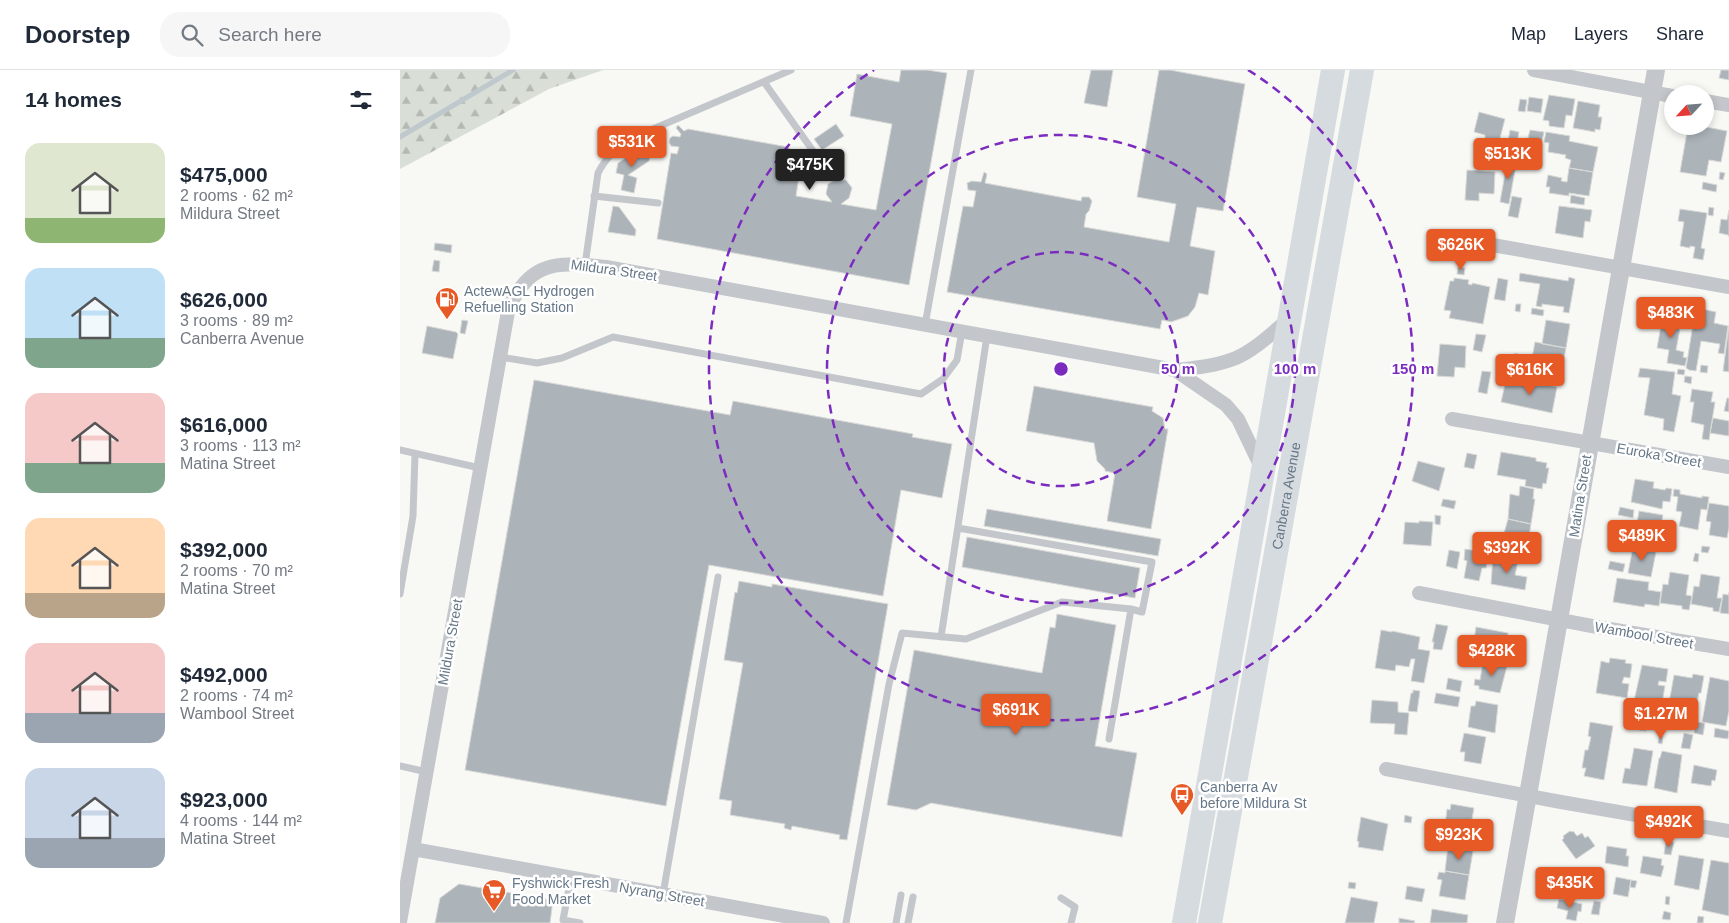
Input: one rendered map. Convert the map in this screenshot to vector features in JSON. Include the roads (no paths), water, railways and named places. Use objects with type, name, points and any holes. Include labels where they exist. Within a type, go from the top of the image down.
[{"type":"highway","name":"Canberra Avenue","points":[[1183,920],[1333,70]]},
{"type":"highway","name":"Canberra Avenue","points":[[1210,923],[1362,70]]},
{"type":"street","points":[[1534,70],[1664,94]]},
{"type":"street","name":"Matina Street","points":[[1505,923],[1560,619],[1588,443],[1656,70]]},
{"type":"street","points":[[1714,102],[1729,105]]},
{"type":"street","points":[[1481,242],[1729,287]]},
{"type":"street","name":"Mildura Street","points":[[400,922],[509,306],[522,286],[535,273],[550,266],[568,263],[606,267],[1175,370],[1206,367],[1237,358],[1257,345],[1290,318]]},
{"type":"street","name":"Mildura Street","points":[[1175,370],[1226,405],[1238,419],[1247,435],[1263,471]]},
{"type":"street","name":"Euroka Street","points":[[1452,418],[1729,467]]},
{"type":"street","name":"Wambool Street","points":[[1419,594],[1729,649]]},
{"type":"street","points":[[1386,769],[1729,831]]},
{"type":"street","name":"Nyrang Street","points":[[413,849],[663,894],[762,915],[823,923]]},
{"type":"lane","points":[[585,265],[598,173],[615,149],[632,138],[791,70]]},
{"type":"lane","points":[[925,325],[972,70]]},
{"type":"lane","points":[[764,82],[828,172]]},
{"type":"lane","points":[[594,196],[658,204]]},
{"type":"lane","points":[[500,357],[537,363],[562,358],[613,337],[921,394],[943,379],[957,360],[962,331]]},
{"type":"lane","points":[[941,637],[988,336]]},
{"type":"lane","points":[[400,450],[480,468]]},
{"type":"lane","points":[[400,594],[414,516],[415,454]]},
{"type":"lane","points":[[846,923],[889,684],[902,633],[966,639],[1062,602],[1131,609],[1142,612],[1152,562],[958,528]]},
{"type":"lane","points":[[663,894],[718,577]]},
{"type":"lane","points":[[1109,739],[1131,609]]},
{"type":"lane","points":[[400,766],[426,772]]},
{"type":"lane","points":[[571,878],[563,920],[580,923]]},
{"type":"lane","points":[[896,923],[901,895]]},
{"type":"lane","points":[[908,923],[913,897]]},
{"type":"lane","points":[[1061,898],[1075,907],[1072,923]]},
{"type":"waterway","points":[[400,137],[513,70]]},
{"type":"place","name":"ActewAGL Hydrogen Refuelling Station","points":[[447,320]]},
{"type":"place","name":"Canberra Av before Mildura St","points":[[1182,816]]},
{"type":"place","name":"Fyshwick Fresh Food Market","points":[[494,912]]}]
